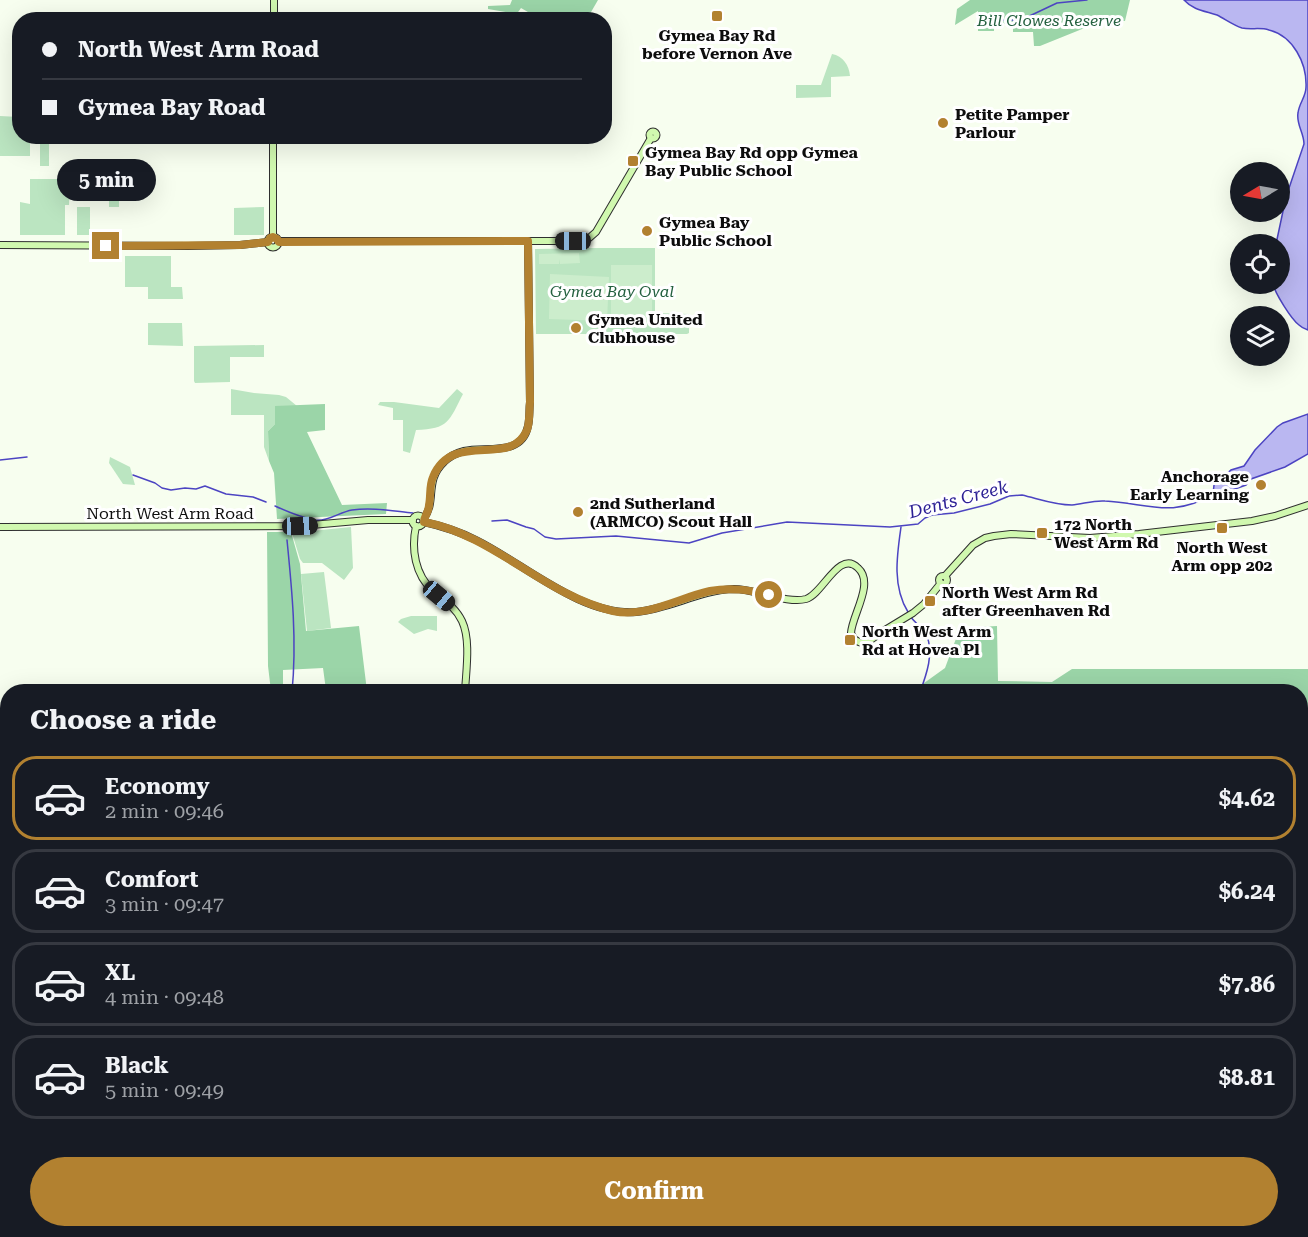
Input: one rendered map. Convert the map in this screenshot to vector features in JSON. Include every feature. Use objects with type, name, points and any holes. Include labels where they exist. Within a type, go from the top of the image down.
[{"type":"street","points":[[276,239],[577,241],[591,237],[596,232],[651,138]]},
{"type":"street","points":[[0,245],[209,246],[268,242],[270,246],[275,247],[278,245],[273,144]]},
{"type":"street","points":[[465,684],[467,639],[465,629],[457,612],[420,576],[414,555],[414,523],[420,526],[424,520],[429,507],[432,479],[446,460],[463,451],[511,447],[526,432],[530,402],[528,241]]},
{"type":"street","points":[[424,520],[475,539],[545,582],[583,600],[614,611],[649,610],[711,591],[732,589],[803,600],[815,594],[837,568],[852,564],[858,568],[864,580],[860,605],[851,626],[851,633],[854,639],[863,643],[869,642],[913,613],[924,604],[940,583],[940,578],[945,576],[968,549],[994,536],[1011,534],[1090,538],[1138,534],[1252,521],[1308,505]]},
{"type":"street","name":"North West Arm Road","points":[[0,527],[300,526],[368,520],[414,523]]},
{"type":"green space","points":[[512,0],[598,0],[591,12],[528,12],[521,8],[518,12],[505,12],[488,9],[488,6],[510,5]]},
{"type":"green space","name":"Bill Clowes Reserve","points":[[970,0],[1130,0],[1125,21],[1102,21],[1040,46],[1034,46],[1033,32],[1013,32],[1013,24],[994,24],[994,31],[978,31],[978,11],[955,25],[957,9]]},
{"type":"green space","points":[[832,54],[845,62],[850,76],[831,77],[831,97],[796,98],[796,85],[821,85]]},
{"type":"green space","points":[[0,116],[12,117],[12,144],[30,144],[30,156],[0,156]]},
{"type":"green space","points":[[40,144],[49,144],[49,166],[40,166]]},
{"type":"green space","points":[[109,172],[119,172],[119,207],[109,207]]},
{"type":"green space","points":[[30,179],[70,179],[69,205],[65,205],[65,235],[20,235],[20,202],[30,204]]},
{"type":"green space","points":[[77,207],[90,207],[90,235],[77,235]]},
{"type":"green space","points":[[264,207],[264,235],[234,235],[234,208]]},
{"type":"green space","name":"Gymea Bay Oval","points":[[655,248],[655,313],[689,314],[689,333],[536,334],[535,249]]},
{"type":"green space","points":[[579,253],[580,263],[560,264],[559,259],[559,264],[539,264],[539,254]]},
{"type":"green space","points":[[125,256],[171,256],[171,287],[182,287],[183,299],[148,299],[148,287],[125,287]]},
{"type":"green space","points":[[611,265],[652,265],[652,323],[611,323]]},
{"type":"green space","points":[[550,274],[609,277],[607,321],[549,319]]},
{"type":"green space","points":[[148,323],[182,323],[183,346],[148,345]]},
{"type":"green space","points":[[264,345],[264,357],[230,357],[230,382],[195,383],[194,346]]},
{"type":"green space","points":[[231,389],[279,395],[286,397],[297,406],[275,406],[275,424],[268,431],[269,461],[264,447],[264,415],[231,415]]},
{"type":"green space","points":[[457,389],[463,394],[447,422],[435,428],[416,430],[410,453],[403,451],[403,420],[393,420],[393,408],[378,405],[380,402],[439,408]]},
{"type":"green space","points":[[325,404],[325,430],[307,432],[342,505],[387,503],[386,514],[277,519],[274,473],[269,461],[268,431],[275,424],[275,406]]},
{"type":"green space","points":[[110,457],[130,467],[135,485],[123,484],[109,463]]},
{"type":"green space","points":[[351,527],[353,568],[344,580],[322,563],[303,563],[300,559],[292,533]]},
{"type":"green space","points":[[267,532],[291,532],[300,564],[306,631],[359,626],[366,684],[325,684],[323,668],[283,670],[283,684],[270,684]]},
{"type":"green space","points":[[324,572],[331,628],[307,631],[301,574]]},
{"type":"green space","points":[[411,616],[437,616],[437,631],[428,629],[414,634],[398,622]]},
{"type":"green space","points":[[997,626],[998,681],[1052,682],[1072,669],[1308,669],[1308,684],[923,684],[945,668],[960,628]]},
{"type":"water","points":[[1184,0],[1308,0],[1308,330],[1300,326],[1292,317],[1290,306],[1285,306],[1277,294],[1290,294],[1290,234],[1278,234],[1281,222],[1290,222],[1290,185],[1304,144],[1298,117],[1306,87],[1301,60],[1292,44],[1278,33],[1266,29],[1242,28]]},
{"type":"water","points":[[1308,414],[1308,454],[1285,467],[1251,479],[1246,485],[1232,490],[1228,496],[1217,500],[1213,494],[1214,485],[1231,470],[1244,466],[1255,450],[1277,427]]},
{"type":"waterway","points":[[986,20],[1021,20],[1057,3],[1087,0]]},
{"type":"waterway","points":[[0,460],[27,457]]},
{"type":"waterway","name":"Dents Creek","points":[[133,475],[171,490],[196,489],[205,486],[226,494],[253,497],[266,502]]},
{"type":"waterway","name":"Dents Creek","points":[[492,521],[507,520],[534,529],[545,537],[556,539],[616,536],[689,543],[722,533],[787,522],[890,527],[918,524],[932,515],[954,513],[990,504],[1009,496],[1022,495],[1066,505],[1101,501],[1172,508],[1198,502],[1213,494]]},
{"type":"waterway","name":"Dents Creek","points":[[275,506],[315,520],[324,520],[347,511],[360,509],[413,513]]},
{"type":"waterway","points":[[901,527],[897,570],[900,592],[908,612]]},
{"type":"waterway","points":[[287,540],[294,635],[292,684]]},
{"type":"waterway","points":[[910,616],[925,632],[929,641],[929,664],[923,684]]},
{"type":"place","name":"Gymea Bay Rd before Vernon Ave","points":[[717,16]]},
{"type":"place","name":"Petite Pamper Parlour","points":[[943,123]]},
{"type":"place","name":"Gymea Bay Rd opp Gymea Bay Public School","points":[[633,161]]},
{"type":"place","name":"Gymea Bay Public School","points":[[647,231]]},
{"type":"place","name":"Gymea United Clubhouse","points":[[576,328]]},
{"type":"place","name":"Anchorage Early Learning","points":[[1261,485]]},
{"type":"place","name":"2nd Sutherland (ARMCO) Scout Hall","points":[[578,512]]},
{"type":"place","name":"North West Arm opp 202","points":[[1222,528]]},
{"type":"place","name":"172 North West Arm Rd","points":[[1042,533]]},
{"type":"place","name":"North West Arm Rd after Greenhaven Rd","points":[[930,601]]},
{"type":"place","name":"North West Arm Rd at Hovea Pl","points":[[850,640]]},
{"type":"route","points":[[106,246],[240,245],[268,242],[273,237],[279,242],[528,241],[530,402],[526,432],[511,447],[463,451],[446,460],[432,479],[429,507],[424,522],[475,539],[545,582],[583,600],[614,611],[649,610],[711,591],[744,589],[769,595]]}]
